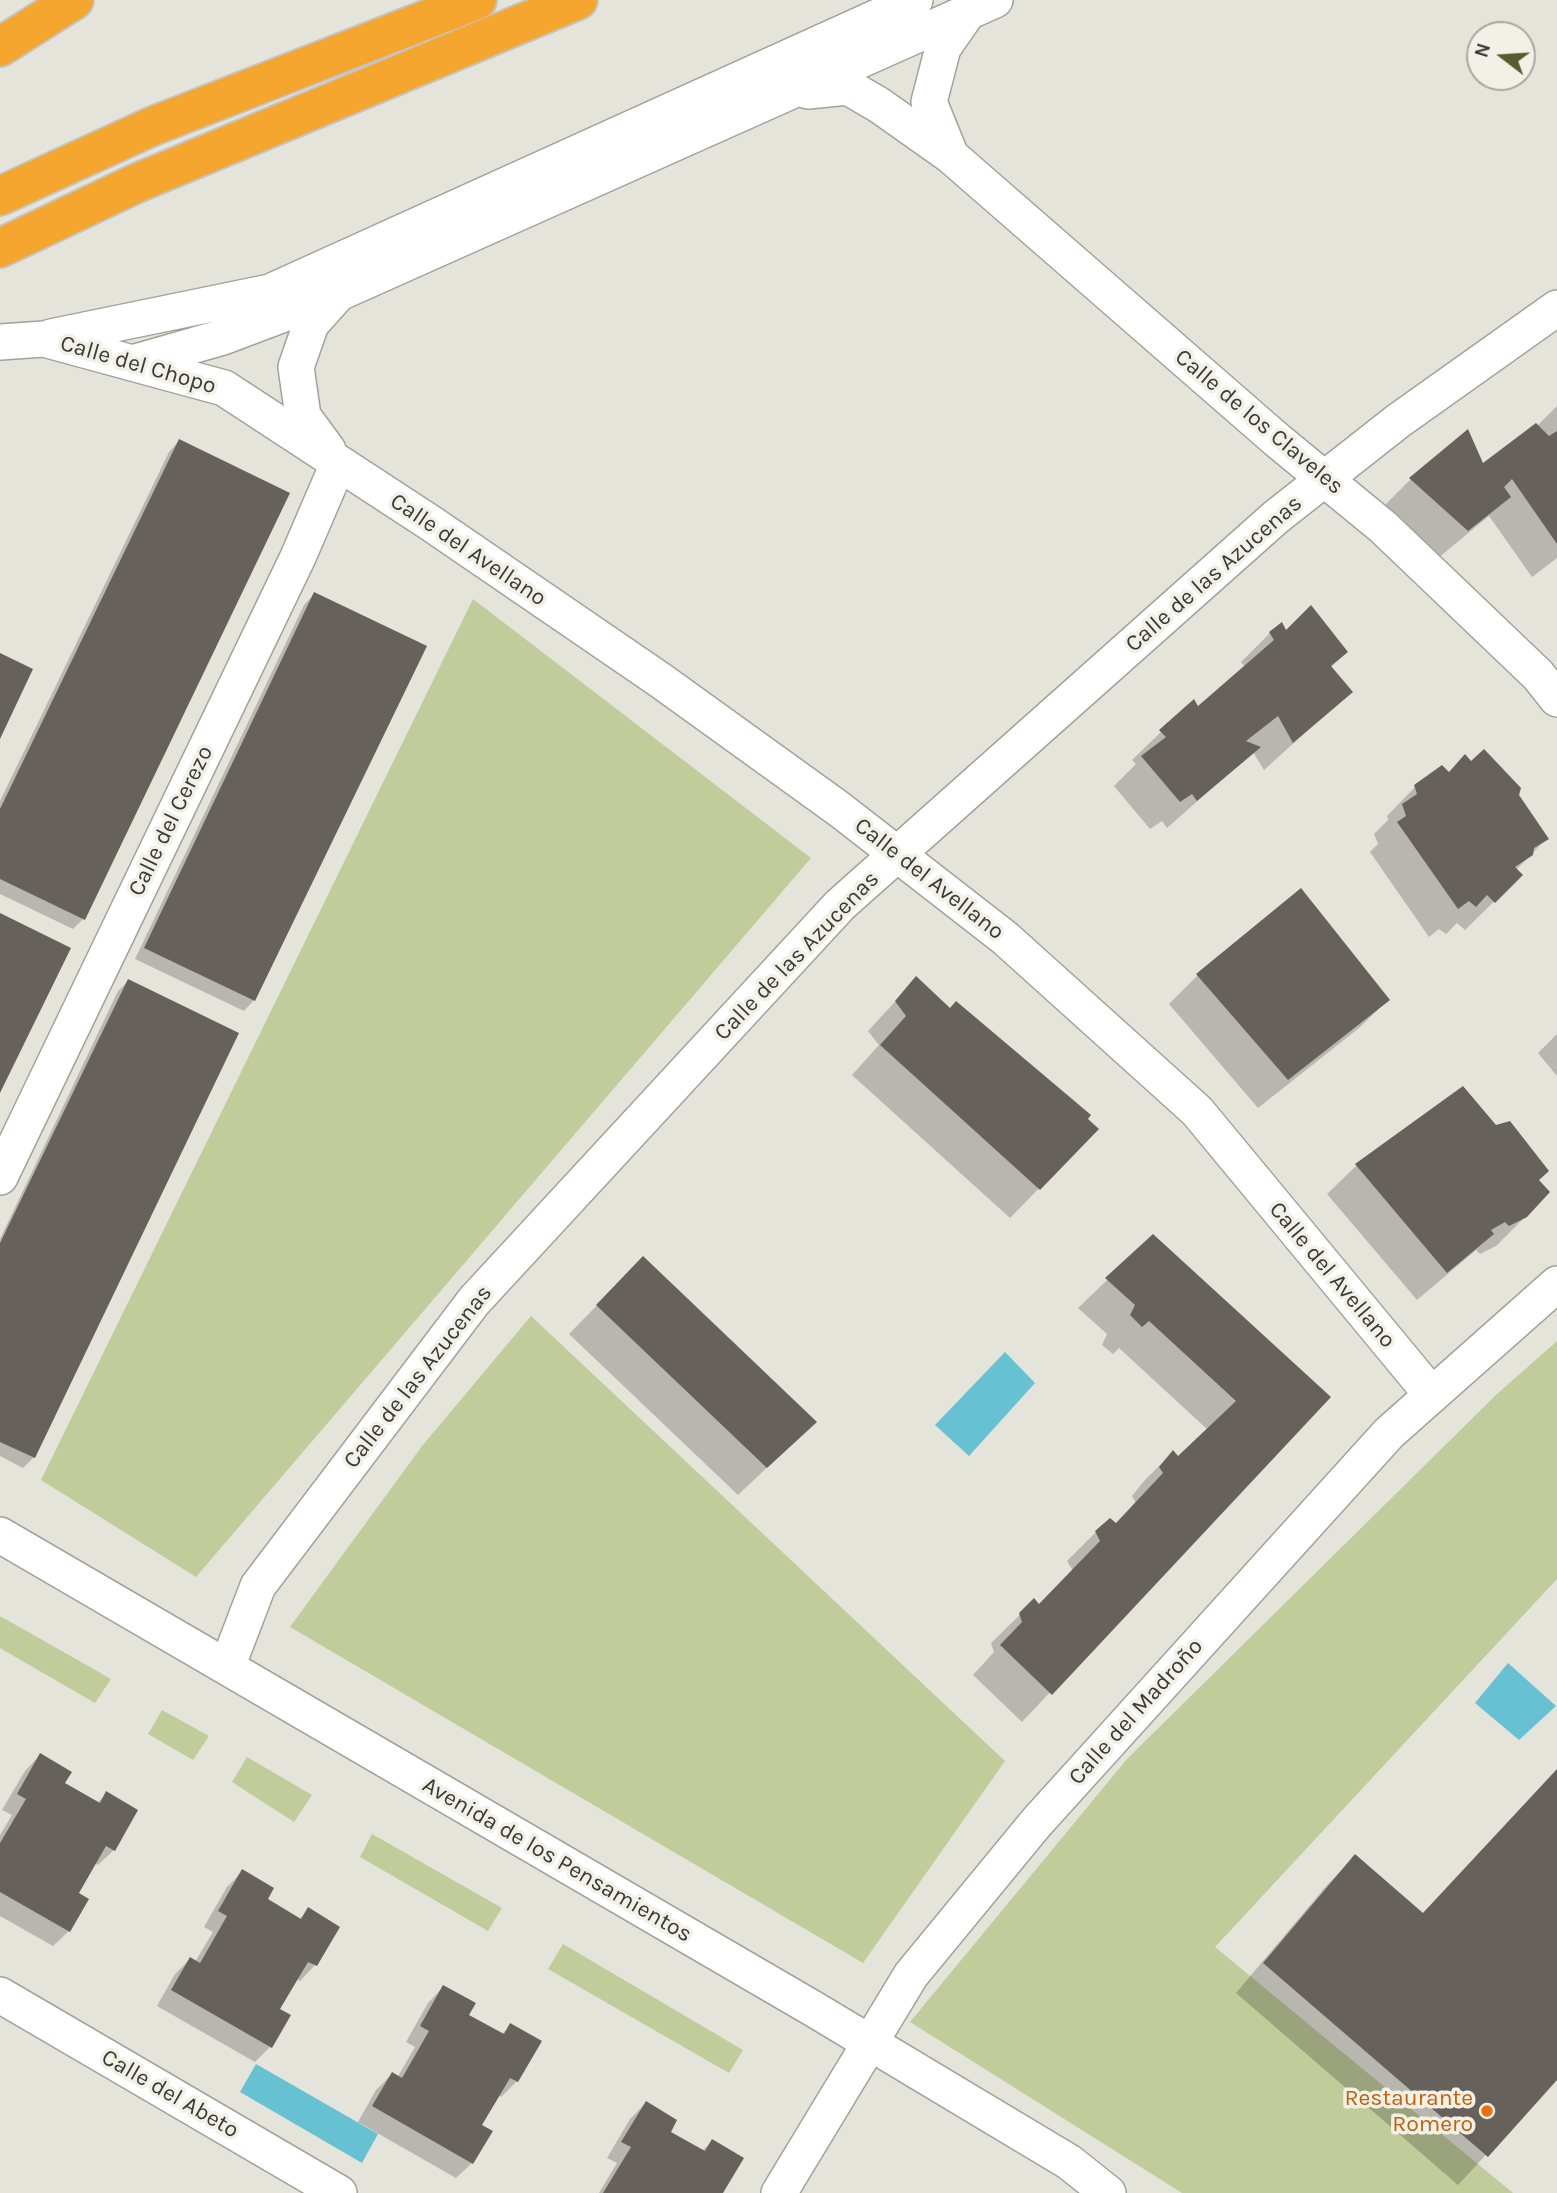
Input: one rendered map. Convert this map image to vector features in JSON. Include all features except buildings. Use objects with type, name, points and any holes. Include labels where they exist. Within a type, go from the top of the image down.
[{"type":"highway","points":[[0,47],[74,0]]},
{"type":"highway","points":[[0,196],[153,126],[477,0]]},
{"type":"highway","points":[[0,248],[137,183],[578,0]]},
{"type":"street","points":[[44,339],[270,292],[915,0]]},
{"type":"street","points":[[132,363],[223,337],[337,294],[982,6]]},
{"type":"street","points":[[951,156],[929,102],[943,48],[982,6]]},
{"type":"street","name":"Calle de los Claveles","points":[[791,92],[848,87],[951,156],[1432,573],[1538,675],[1557,699]]},
{"type":"street","points":[[337,294],[311,324],[296,367],[303,416],[338,464]]},
{"type":"street","name":"Calle de las Azucenas","points":[[227,1667],[258,1586],[474,1301],[840,905],[1276,517],[1398,421],[1557,308]]},
{"type":"street","name":"Calle del Chopo","points":[[0,342],[44,339],[224,388],[338,464]]},
{"type":"street","name":"Calle del Avellano","points":[[338,464],[660,680],[898,854],[1005,938],[1197,1111],[1432,1395]]},
{"type":"street","name":"Calle del Cerezo","points":[[0,1177],[298,557],[338,464]]},
{"type":"street","name":"Calle del Madroño","points":[[779,2193],[911,1975],[1036,1823],[1389,1433],[1557,1284]]},
{"type":"street","name":"Avenida de los Pensamientos","points":[[0,1535],[869,2043],[1069,2162],[1108,2193]]},
{"type":"street","name":"Calle del Abeto","points":[[0,1995],[339,2193]]},
{"type":"green space","points":[[473,599],[811,858],[196,1577],[41,1480]]},
{"type":"green space","points":[[531,1316],[1005,1761],[863,1963],[290,1627],[422,1446]]},
{"type":"green space","points":[[1557,1341],[1557,1579],[1215,1947],[1513,2193],[1182,2193],[910,2022],[1127,1759],[1497,1394]]},
{"type":"green space","points":[[0,1616],[111,1679],[95,1703],[0,1648]]},
{"type":"green space","points":[[162,1710],[209,1736],[193,1760],[148,1734]]},
{"type":"green space","points":[[247,1757],[312,1795],[294,1822],[232,1782]]},
{"type":"green space","points":[[372,1834],[502,1908],[488,1931],[360,1857]]},
{"type":"green space","points":[[563,1944],[743,2050],[729,2073],[548,1969]]},
{"type":"water","points":[[1005,1352],[1035,1383],[969,1456],[935,1425]]},
{"type":"water","points":[[1508,1663],[1556,1706],[1519,1740],[1475,1703]]},
{"type":"water","points":[[256,2064],[378,2134],[362,2163],[240,2092]]},
{"type":"place","name":"Restaurante Romero","points":[[1487,2111]]}]
